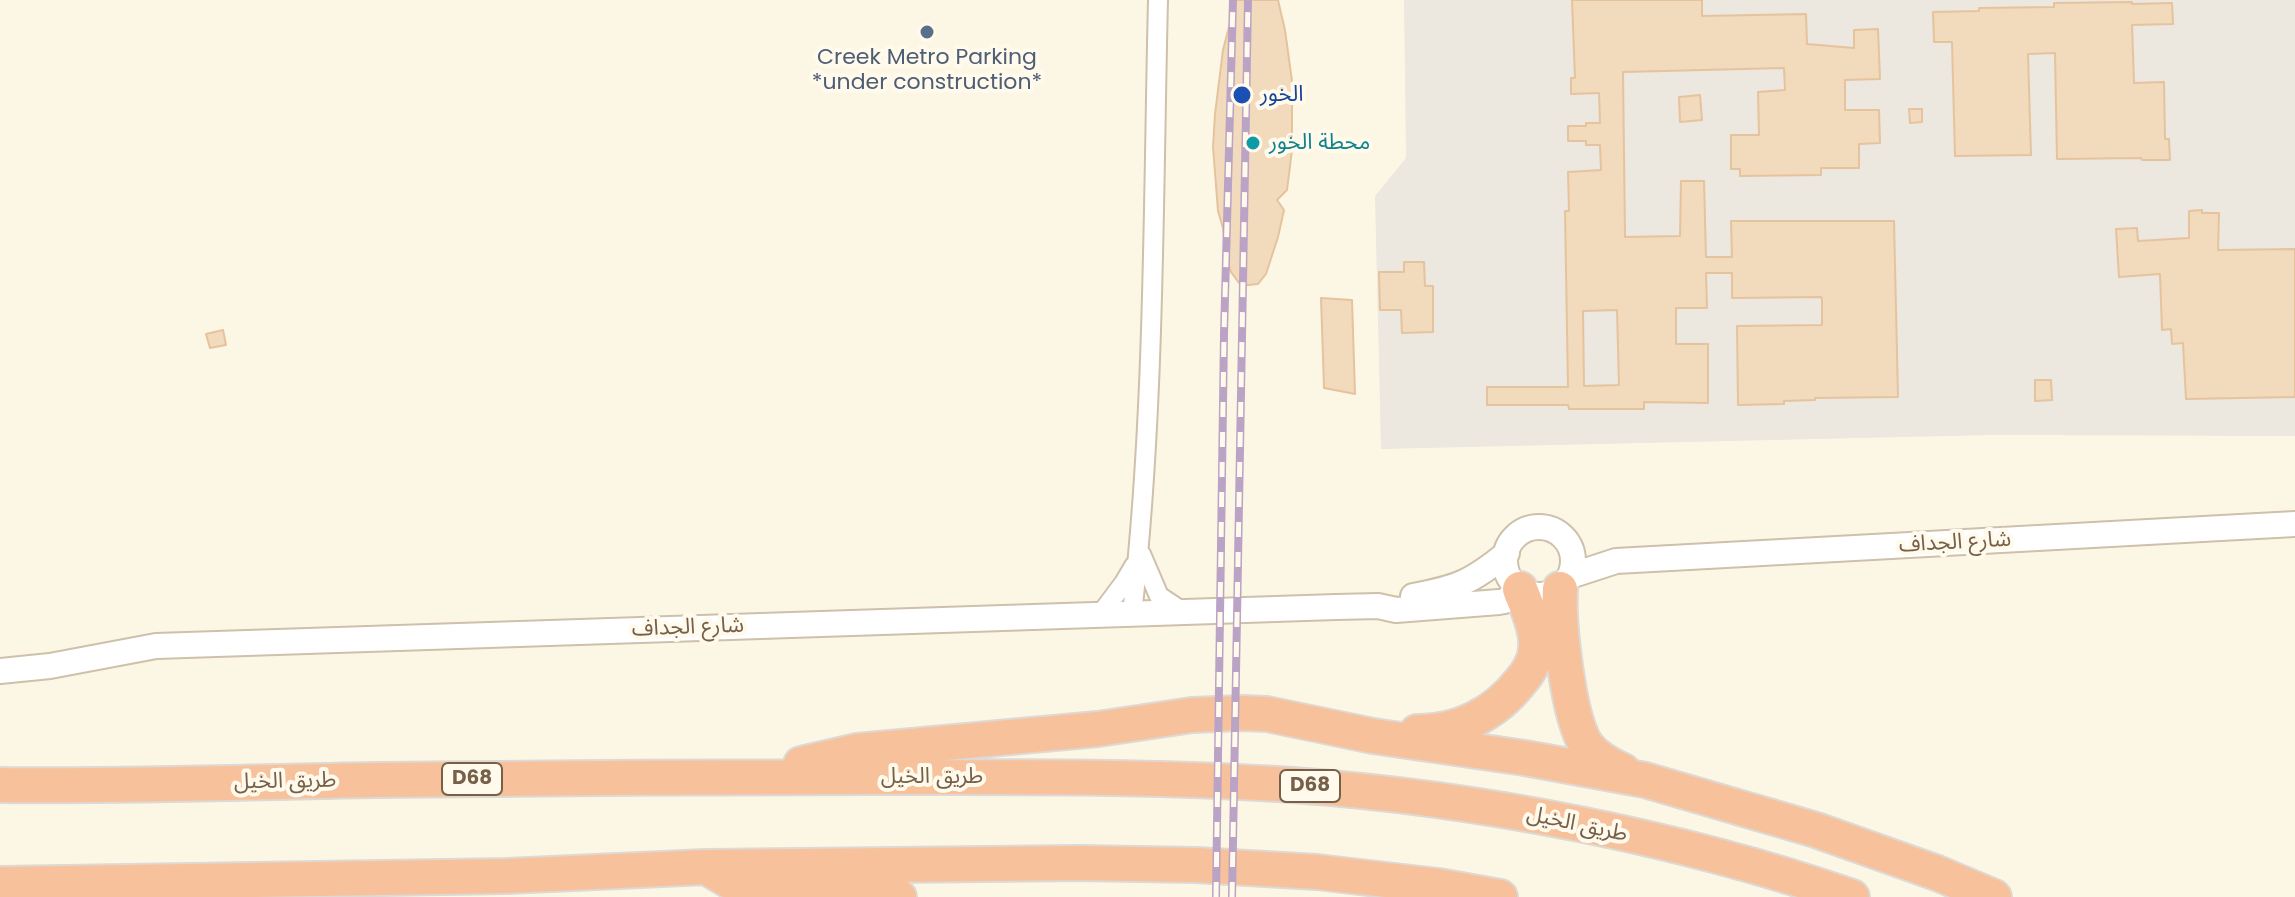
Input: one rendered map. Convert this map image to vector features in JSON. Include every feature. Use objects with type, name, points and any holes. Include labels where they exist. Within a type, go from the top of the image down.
[{"type":"highway","points":[[1565,582],[1561,635],[1580,734],[1601,760],[1645,780]]},
{"type":"highway","points":[[1319,724],[1436,731],[1466,723],[1494,708],[1518,686],[1529,672],[1535,656],[1535,631],[1520,589]]},
{"type":"highway","points":[[755,777],[857,751],[1098,729],[1192,715],[1267,714],[1373,736],[1525,758],[1645,780],[1816,830],[1994,897]]},
{"type":"highway","name":"طريق الخيل","points":[[0,785],[755,777],[1189,779],[1298,785],[1515,813],[1623,834],[1729,860],[1852,897]]},
{"type":"highway","points":[[0,884],[507,876],[706,867],[1079,863],[1196,865],[1317,872],[1438,886],[1500,897]]},
{"type":"highway","points":[[706,867],[743,889],[761,895],[899,897]]},
{"type":"street","points":[[1140,614],[1139,552],[1149,352],[1158,0]]},
{"type":"street","name":"شارع الجداف","points":[[0,671],[50,666],[130,649],[170,645],[1378,606],[1396,610],[1505,601],[1520,589],[1544,595],[1565,582],[1616,561],[2295,524]]},
{"type":"street","name":"شارع الجداف","points":[[1378,606],[1393,599],[1446,590],[1467,582],[1507,553],[1522,532],[1540,528],[1558,534],[1569,546],[1616,561]]},
{"type":"street","points":[[1565,582],[1573,561],[1569,546]]},
{"type":"street","points":[[1139,552],[1159,596],[1183,612]]},
{"type":"street","points":[[1100,615],[1124,583],[1139,552]]},
{"type":"street","points":[[1507,553],[1506,569],[1520,589]]},
{"type":"shaded area","points":[[1404,0],[2295,0],[2295,436],[1993,435],[1381,449],[1375,196],[1406,158]]},
{"type":"building","name":"محطة الخور","points":[[1236,0],[1278,0],[1292,81],[1292,150],[1287,190],[1277,200],[1284,210],[1266,274],[1258,284],[1248,285],[1239,283],[1231,272],[1226,256],[1218,211],[1213,147],[1223,50]]},
{"type":"building","points":[[1572,0],[1702,0],[1702,16],[1806,14],[1807,44],[1854,48],[1854,30],[1878,29],[1880,79],[1845,80],[1845,110],[1879,110],[1880,143],[1859,144],[1859,168],[1821,168],[1821,175],[1740,176],[1740,169],[1731,169],[1731,135],[1759,135],[1758,92],[1785,90],[1784,68],[1623,72],[1625,237],[1680,236],[1681,181],[1704,181],[1706,257],[1732,257],[1731,221],[1894,221],[1898,397],[1815,398],[1784,401],[1784,404],[1738,405],[1737,326],[1822,325],[1822,299],[1732,298],[1732,273],[1706,273],[1707,308],[1676,308],[1676,344],[1708,344],[1708,403],[1644,402],[1644,409],[1487,405],[1487,387],[1568,387],[1565,211],[1569,211],[1568,172],[1601,170],[1600,145],[1568,141],[1568,126],[1600,123],[1599,93],[1571,94],[1571,78],[1575,78]],"holes":[[[1617,310],[1619,385],[1584,386],[1583,311]]]},
{"type":"building","points":[[2054,3],[2172,3],[2173,24],[2132,25],[2134,83],[2164,82],[2165,139],[2169,139],[2170,160],[2057,159],[2055,53],[2028,54],[2031,155],[1955,156],[1952,42],[1934,42],[1933,12],[2054,7]]},
{"type":"building","points":[[1700,95],[1702,120],[1680,122],[1679,97]]},
{"type":"building","points":[[1909,109],[1922,109],[1922,122],[1910,123]]},
{"type":"building","points":[[2202,210],[2202,213],[2219,213],[2218,250],[2295,249],[2295,397],[2186,399],[2183,343],[2172,344],[2171,329],[2162,330],[2160,274],[2119,277],[2116,229],[2137,228],[2138,241],[2189,238],[2189,211]]},
{"type":"building","points":[[1404,262],[1424,262],[1425,286],[1433,286],[1433,332],[1402,333],[1401,310],[1380,310],[1379,272],[1404,272]]},
{"type":"building","points":[[1321,298],[1352,300],[1355,394],[1324,388]]},
{"type":"building","points":[[223,330],[226,345],[210,348],[206,334]]},
{"type":"building","points":[[2035,380],[2051,380],[2052,400],[2035,401]]},
{"type":"railway","points":[[1216,897],[1224,334],[1233,0]]},
{"type":"railway","points":[[1232,897],[1248,0]]},
{"type":"place","name":"Creek Metro Parking *under construction*","points":[[927,32]]},
{"type":"place","name":"الخور","points":[[1242,95]]},
{"type":"place","name":"محطة الخور","points":[[1253,143]]}]
